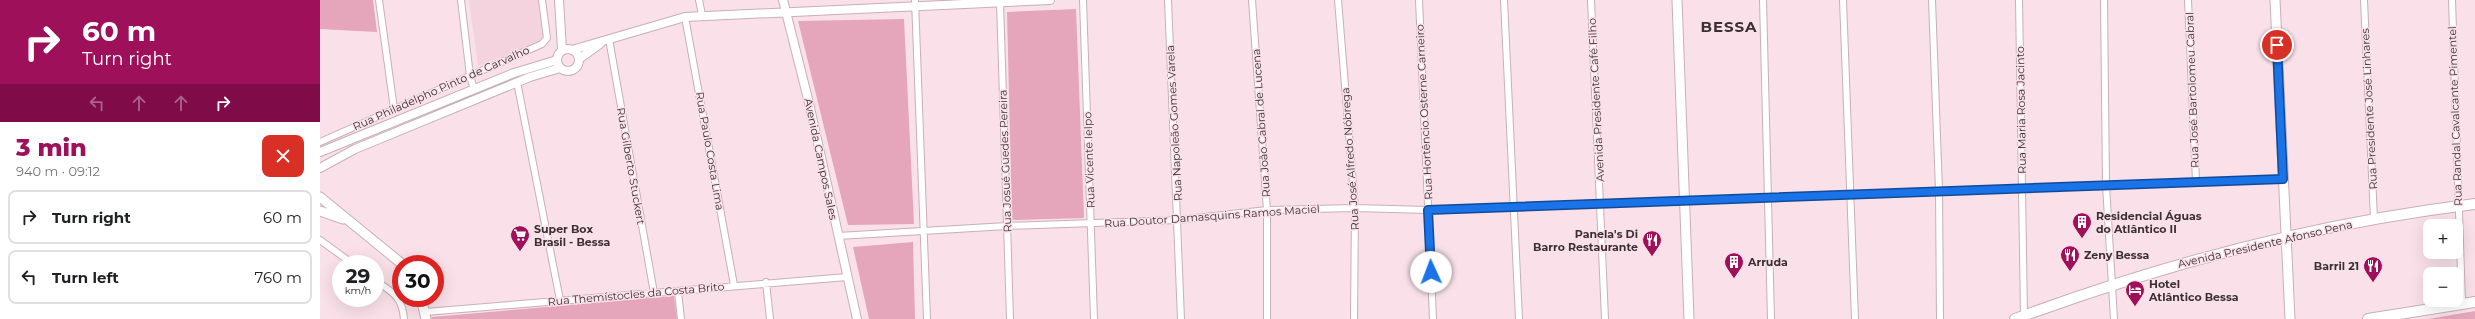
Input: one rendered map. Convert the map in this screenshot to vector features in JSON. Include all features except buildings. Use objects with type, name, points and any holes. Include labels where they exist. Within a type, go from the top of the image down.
[{"type":"main road","points":[[1677,0],[1688,319]]},
{"type":"main road","points":[[2275,0],[2290,319]]},
{"type":"main road","points":[[320,197],[344,219],[392,255]]},
{"type":"main road","name":"Avenida Presidente Afonso Pena","points":[[2020,317],[2185,262],[2374,219],[2475,204]]},
{"type":"main road","points":[[320,212],[344,219]]},
{"type":"main road","points":[[2463,303],[2475,302]]},
{"type":"main road","points":[[2368,319],[2438,307]]},
{"type":"street","points":[[379,0],[394,109]]},
{"type":"street","points":[[461,0],[470,76],[474,89]]},
{"type":"street","name":"Rua Philadelpho Pinto de Carvalho","points":[[320,142],[545,42],[545,24],[542,0]]},
{"type":"street","points":[[559,0],[562,30],[568,50],[579,58]]},
{"type":"street","points":[[699,0],[702,15]]},
{"type":"street","name":"Avenida Campos Sales","points":[[783,0],[809,103],[857,319]]},
{"type":"street","points":[[606,40],[579,58],[577,66],[573,70],[564,70],[558,64],[568,50],[686,16],[785,12],[915,2],[1000,2],[1050,0]]},
{"type":"street","name":"Rua Vicente Ielpo","points":[[1083,0],[1094,319]]},
{"type":"street","name":"Rua Napoleão Gomes Varela","points":[[1168,0],[1181,319]]},
{"type":"street","name":"Rua João Cabral de Lucena","points":[[1252,0],[1268,210],[1267,319]]},
{"type":"street","name":"Rua José Alfredo Nóbrega","points":[[1338,0],[1355,208],[1354,319]]},
{"type":"street","name":"Rua Hortêncio Osterne Carneiro","points":[[1419,0],[1433,319]]},
{"type":"street","points":[[1504,0],[1519,319]]},
{"type":"street","name":"Avenida Presidente Café Filho","points":[[1591,0],[1605,319]]},
{"type":"street","points":[[1763,0],[1772,319]]},
{"type":"street","points":[[1843,0],[1855,319]]},
{"type":"street","points":[[1932,0],[1939,190],[1940,319]]},
{"type":"street","name":"Rua Maria Rosa Jacinto","points":[[2019,0],[2023,188],[2020,317]]},
{"type":"street","points":[[2104,0],[2106,185],[2114,319]]},
{"type":"street","name":"Rua José Bartolomeu Cabral","points":[[2188,0],[2196,181]]},
{"type":"street","name":"Rua Presidente José Linhares","points":[[2364,0],[2374,219]]},
{"type":"street","name":"Rua Randal Cavalcante Pimentel","points":[[2452,0],[2461,267]]},
{"type":"street","points":[[915,2],[922,231],[927,319]]},
{"type":"street","name":"Rua Josué Guedes Pereira","points":[[1000,2],[1010,319]]},
{"type":"street","name":"Rua Paulo Costa Lima","points":[[686,16],[734,285]]},
{"type":"street","name":"Rua Gilberto Stuckert","points":[[606,40],[654,293]]},
{"type":"street","name":"Rua Philadelpho Pinto de Carvalho","points":[[320,168],[348,152],[558,64]]},
{"type":"street","name":"Rua Philadelpho Pinto de Carvalho","points":[[320,152],[528,67],[558,64]]},
{"type":"street","points":[[517,82],[560,300]]},
{"type":"street","name":"Rua Doutor Damasquins Ramos Maciel","points":[[838,236],[1007,226],[1178,220],[1268,210],[1355,208],[1428,210],[1683,202],[1939,190],[2283,179]]},
{"type":"street","points":[[320,240],[341,255]]},
{"type":"street","name":"Rua Themístocles da Costa Brito","points":[[426,315],[560,300],[678,292],[766,282],[847,277]]},
{"type":"street","points":[[766,282],[770,319]]},
{"type":"street","points":[[384,287],[399,298],[403,305],[404,319]]},
{"type":"street","points":[[678,292],[681,319]]},
{"type":"shaded area","points":[[320,0],[373,0],[377,32],[320,29]]},
{"type":"shaded area","points":[[469,0],[539,0],[544,40],[478,66]]},
{"type":"shaded area","points":[[1076,9],[1084,218],[1012,220],[1007,12]]},
{"type":"shaded area","points":[[904,19],[914,224],[848,225],[798,21]]},
{"type":"shaded area","points":[[913,242],[915,319],[869,319],[853,247]]},
{"type":"shaded area","points":[[674,296],[677,319],[432,319],[431,317]]},
{"type":"shaded area","points":[[2475,311],[2475,319],[2428,319]]},
{"type":"place","name":"Residencial Águas do Atlântico II","points":[[2082,239]]},
{"type":"place","name":"Super Box Brasil - Bessa","points":[[520,252]]},
{"type":"place","name":"Panela's Di Barro Restaurante","points":[[1652,257]]},
{"type":"place","name":"Zeny Bessa","points":[[2070,272]]},
{"type":"place","name":"Arruda","points":[[1734,279]]},
{"type":"place","name":"Barril 21","points":[[2373,283]]},
{"type":"place","name":"Hotel Atlântico Bessa","points":[[2135,307]]},
{"type":"district","name":"BESSA","points":[[1729,27]]},
{"type":"route","points":[[1431,272],[1428,210],[1683,202],[1939,190],[2283,179],[2277,45]]}]
